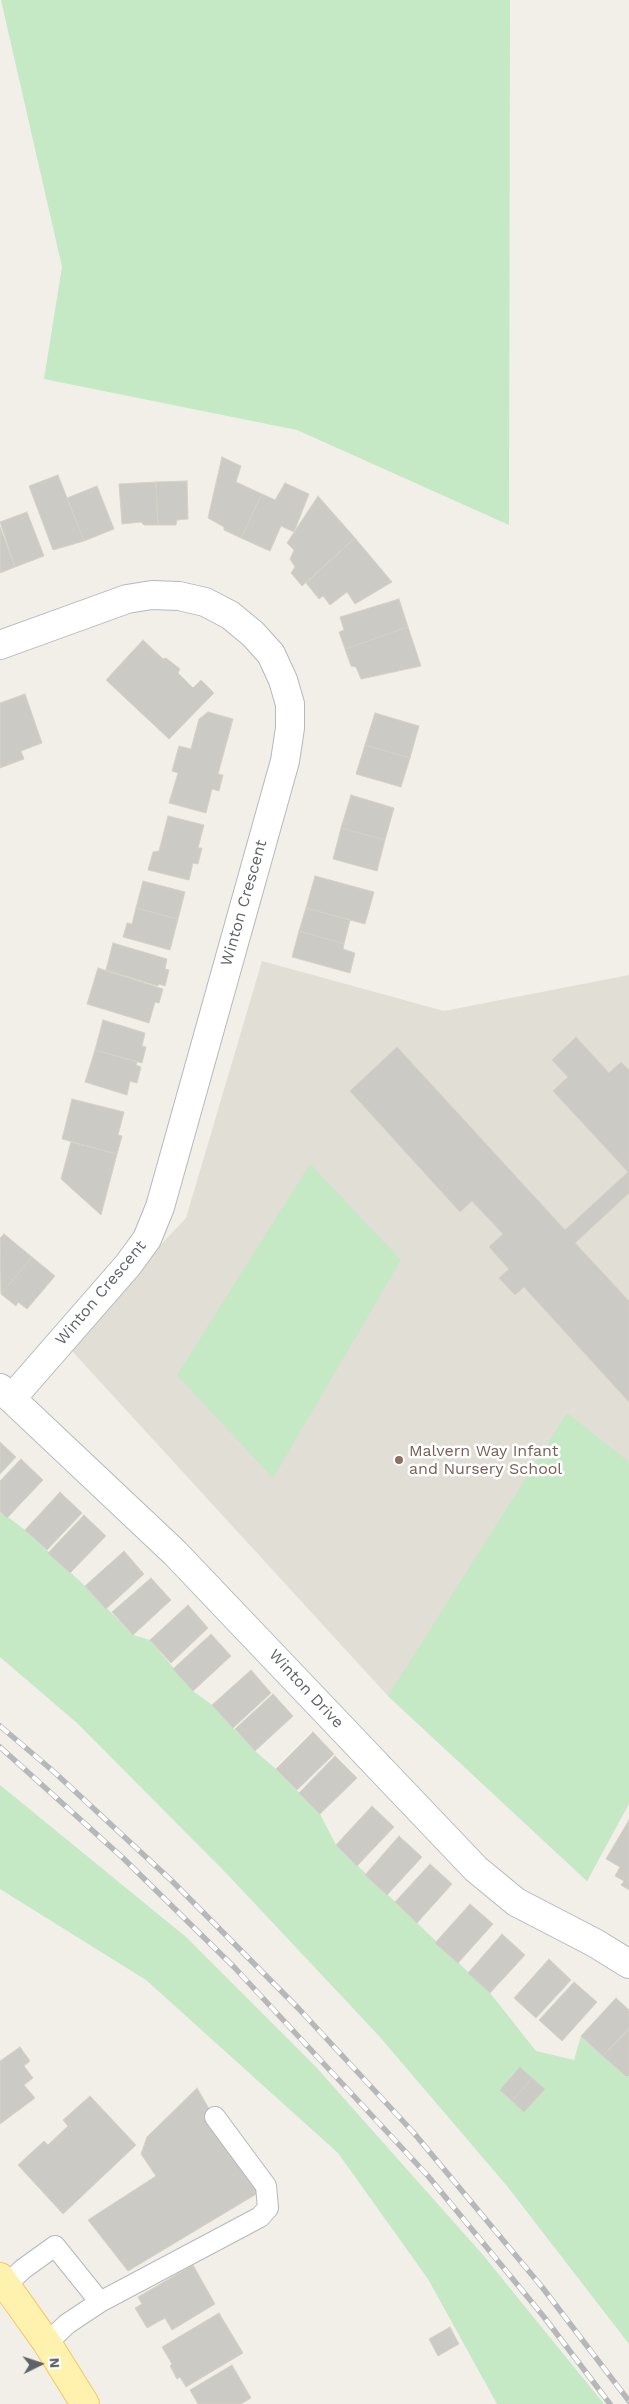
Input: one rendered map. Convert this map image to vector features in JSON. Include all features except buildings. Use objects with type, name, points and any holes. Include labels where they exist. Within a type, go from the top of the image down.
[{"type":"main road","points":[[3,2281],[47,2342],[86,2404]]},
{"type":"street","name":"Winton Crescent","points":[[0,645],[128,600],[152,595],[179,596],[205,602],[230,615],[253,634],[271,654],[288,696],[290,728],[285,761],[160,1207],[146,1239],[128,1265],[6,1393]]},
{"type":"street","name":"Winton Drive","points":[[6,1393],[175,1553],[476,1869],[516,1902],[595,1943],[629,1964]]},
{"type":"lane","points":[[47,2342],[67,2324],[100,2302],[260,2217],[268,2208],[266,2186],[215,2117]]},
{"type":"lane","points":[[3,2281],[55,2246],[100,2302]]},
{"type":"shaded area","name":"Malvern Way Infant and Nursery School","points":[[262,961],[444,1011],[629,975],[629,1804],[587,1881],[388,1696],[72,1351],[75,1336],[186,1218]]},
{"type":"green space","points":[[1,0],[510,0],[509,525],[297,430],[44,379],[62,267]]},
{"type":"green space","points":[[310,1164],[401,1260],[273,1478],[177,1375]]},
{"type":"green space","points":[[567,1413],[629,1462],[629,1803],[587,1881],[388,1696]]},
{"type":"green space","points":[[0,1511],[25,1530],[85,1586],[133,1635],[150,1640],[193,1691],[212,1705],[255,1751],[276,1769],[320,1814],[336,1845],[490,1993],[536,2051],[574,2060],[581,2036],[629,2077],[629,2344],[507,2186],[379,2036],[227,1874],[77,1723],[0,1657]]},
{"type":"green space","points":[[0,1785],[186,1937],[316,2067],[483,2255],[604,2404],[497,2404],[428,2279],[338,2153],[146,1980],[0,1889]]},
{"type":"railway","points":[[0,1726],[53,1771],[172,1881],[299,2009],[413,2132],[542,2287],[629,2401]]},
{"type":"railway","points":[[0,1747],[123,1858],[234,1967],[428,2176],[544,2317],[610,2404]]},
{"type":"place","name":"Malvern Way Infant and Nursery School","points":[[399,1460]]}]
